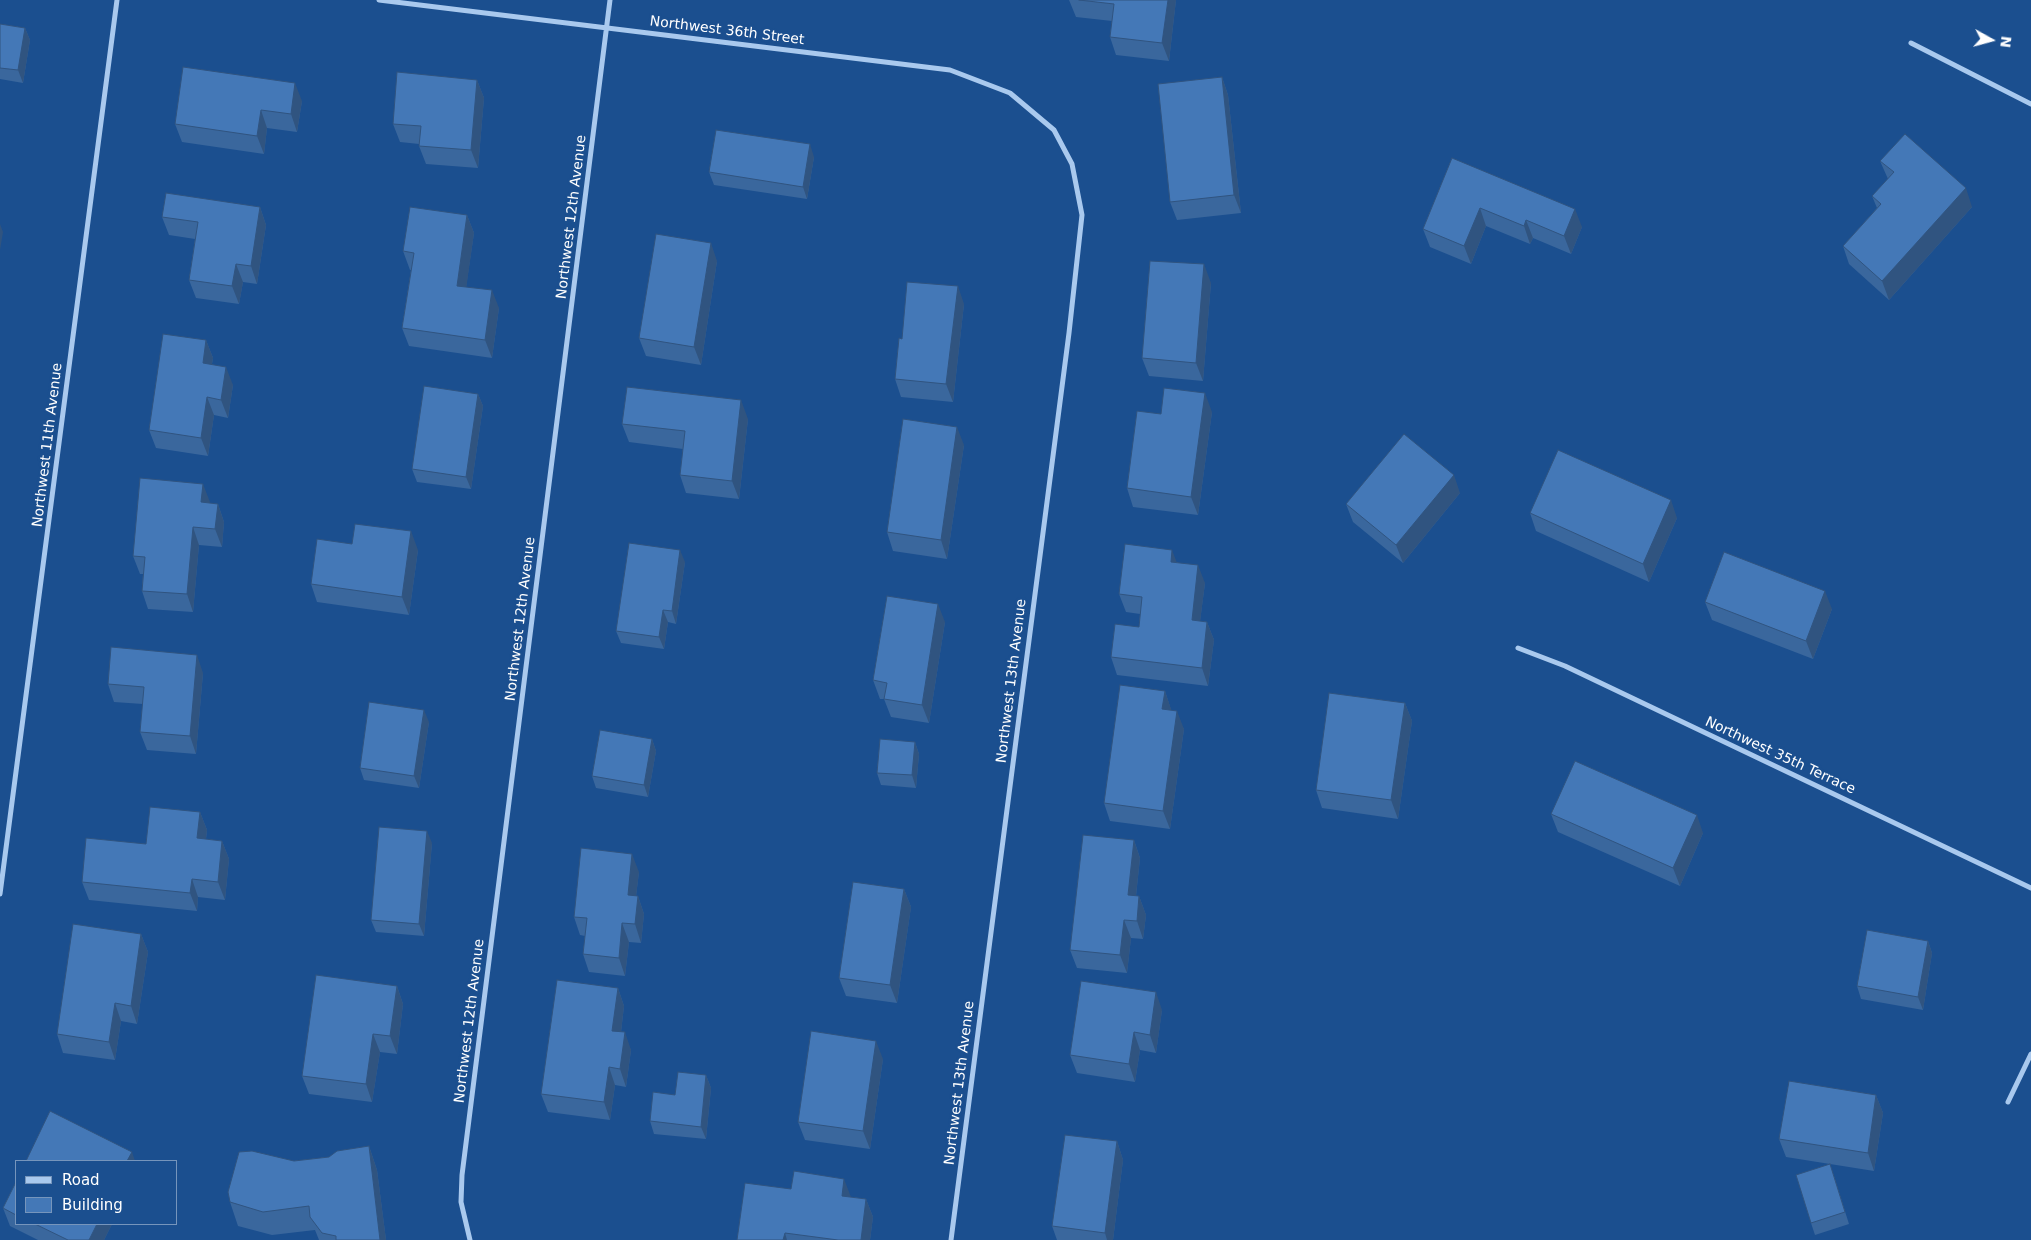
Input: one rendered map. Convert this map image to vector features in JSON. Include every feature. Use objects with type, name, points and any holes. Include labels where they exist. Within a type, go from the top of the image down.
[{"type":"street","name":"Northwest 11th Avenue","points":[[0,894],[118,0]]},
{"type":"street","name":"Northwest 36th Street","points":[[379,0],[950,70],[1010,93],[1054,130]]},
{"type":"street","name":"Northwest 12th Avenue","points":[[470,1240],[461,1202],[462,1174],[610,0]]},
{"type":"street","points":[[1911,43],[2031,104]]},
{"type":"street","name":"Northwest 13th Avenue","points":[[951,1240],[1069,334],[1082,215],[1072,164],[1054,130]]},
{"type":"street","name":"Northwest 35th Terrace","points":[[1518,648],[1565,666],[2031,888]]},
{"type":"street","points":[[2008,1102],[2031,1054]]},
{"type":"building","points":[[1079,0],[1168,0],[1162,43],[1110,37],[1114,4]]},
{"type":"building","points":[[0,24],[25,28],[18,70],[0,68]]},
{"type":"building","points":[[183,67],[295,83],[291,114],[261,110],[257,136],[175,124]]},
{"type":"building","points":[[397,72],[477,80],[471,150],[419,146],[421,126],[393,124]]},
{"type":"building","points":[[1222,77],[1234,195],[1170,202],[1158,84]]},
{"type":"building","points":[[716,130],[810,144],[803,187],[709,172]]},
{"type":"building","points":[[1905,134],[1966,188],[1882,281],[1843,246],[1881,204],[1872,196],[1894,172],[1880,161]]},
{"type":"building","points":[[1452,158],[1575,209],[1564,236],[1526,220],[1524,226],[1480,208],[1464,246],[1423,229]]},
{"type":"building","points":[[166,193],[260,207],[251,266],[236,264],[232,286],[189,280],[198,222],[162,217]]},
{"type":"building","points":[[410,207],[467,215],[457,286],[492,290],[485,340],[402,328],[414,253],[403,251]]},
{"type":"building","points":[[656,234],[711,243],[694,347],[639,338]]},
{"type":"building","points":[[1150,261],[1204,264],[1196,363],[1142,358]]},
{"type":"building","points":[[907,282],[958,286],[946,384],[895,379],[899,338],[902,339]]},
{"type":"building","points":[[163,334],[206,340],[203,363],[226,367],[221,400],[207,397],[201,438],[149,430]]},
{"type":"building","points":[[424,386],[478,394],[466,477],[412,469]]},
{"type":"building","points":[[627,387],[741,400],[732,481],[680,475],[685,431],[622,424]]},
{"type":"building","points":[[1164,388],[1205,393],[1191,497],[1127,488],[1137,411],[1161,414]]},
{"type":"building","points":[[903,419],[957,427],[941,540],[887,532]]},
{"type":"building","points":[[1404,434],[1454,475],[1396,545],[1346,504]]},
{"type":"building","points":[[1558,450],[1671,500],[1643,564],[1530,513]]},
{"type":"building","points":[[140,478],[203,484],[201,502],[218,504],[215,529],[193,527],[187,594],[142,591],[145,557],[133,556]]},
{"type":"building","points":[[355,524],[411,531],[402,597],[311,584],[317,539],[352,544]]},
{"type":"building","points":[[629,543],[680,550],[672,611],[663,610],[659,637],[616,631]]},
{"type":"building","points":[[1125,544],[1172,550],[1171,562],[1198,565],[1192,620],[1207,622],[1202,668],[1111,657],[1115,624],[1139,627],[1142,597],[1119,594]]},
{"type":"building","points":[[1724,552],[1825,591],[1806,641],[1705,602]]},
{"type":"building","points":[[887,596],[938,604],[922,705],[884,699],[887,683],[873,680]]},
{"type":"building","points":[[111,647],[197,655],[190,736],[140,732],[144,687],[108,684]]},
{"type":"building","points":[[1120,685],[1165,691],[1162,709],[1177,711],[1163,811],[1104,803]]},
{"type":"building","points":[[1329,693],[1405,703],[1391,800],[1316,790]]},
{"type":"building","points":[[369,702],[424,710],[414,776],[360,768]]},
{"type":"building","points":[[600,730],[652,739],[644,785],[592,776]]},
{"type":"building","points":[[880,739],[915,742],[912,775],[877,773]]},
{"type":"building","points":[[1575,761],[1697,815],[1673,868],[1551,814]]},
{"type":"building","points":[[150,807],[200,812],[197,838],[222,841],[218,882],[192,879],[190,893],[82,882],[86,838],[146,844]]},
{"type":"building","points":[[379,827],[427,831],[419,924],[371,920]]},
{"type":"building","points":[[1083,835],[1134,840],[1128,895],[1139,896],[1137,921],[1124,920],[1120,955],[1070,950]]},
{"type":"building","points":[[581,848],[632,854],[628,895],[638,896],[635,924],[622,923],[619,958],[583,954],[587,918],[574,917]]},
{"type":"building","points":[[853,882],[904,889],[890,985],[839,978]]},
{"type":"building","points":[[73,924],[141,934],[131,1006],[115,1003],[109,1042],[57,1034]]},
{"type":"building","points":[[1867,930],[1928,941],[1918,997],[1857,986]]},
{"type":"building","points":[[316,975],[397,986],[390,1036],[373,1034],[366,1084],[302,1076]]},
{"type":"building","points":[[557,980],[618,988],[612,1031],[625,1032],[620,1069],[609,1067],[604,1102],[541,1094]]},
{"type":"building","points":[[1081,981],[1156,992],[1150,1035],[1134,1032],[1129,1064],[1070,1055]]},
{"type":"building","points":[[811,1031],[876,1041],[863,1131],[798,1122]]},
{"type":"building","points":[[678,1072],[706,1075],[701,1127],[650,1121],[653,1092],[675,1095]]},
{"type":"building","points":[[1789,1081],[1876,1095],[1868,1153],[1779,1139]]},
{"type":"building","points":[[50,1111],[132,1152],[128,1160],[26,1160]]},
{"type":"building","points":[[1065,1135],[1117,1141],[1105,1233],[1052,1226]]},
{"type":"building","points":[[369,1146],[380,1240],[336,1240],[336,1236],[322,1233],[310,1217],[309,1206],[263,1212],[230,1202],[228,1192],[239,1152],[252,1151],[294,1161],[329,1157],[337,1151]]},
{"type":"building","points":[[1830,1164],[1845,1212],[1811,1223],[1796,1175]]},
{"type":"building","points":[[794,1171],[844,1179],[842,1196],[866,1199],[861,1240],[838,1240],[785,1233],[783,1240],[737,1240],[745,1183],[791,1189]]},
{"type":"building","points":[[15,1184],[15,1214],[3,1208]]},
{"type":"building","points":[[37,1225],[96,1225],[89,1240],[68,1240]]}]
